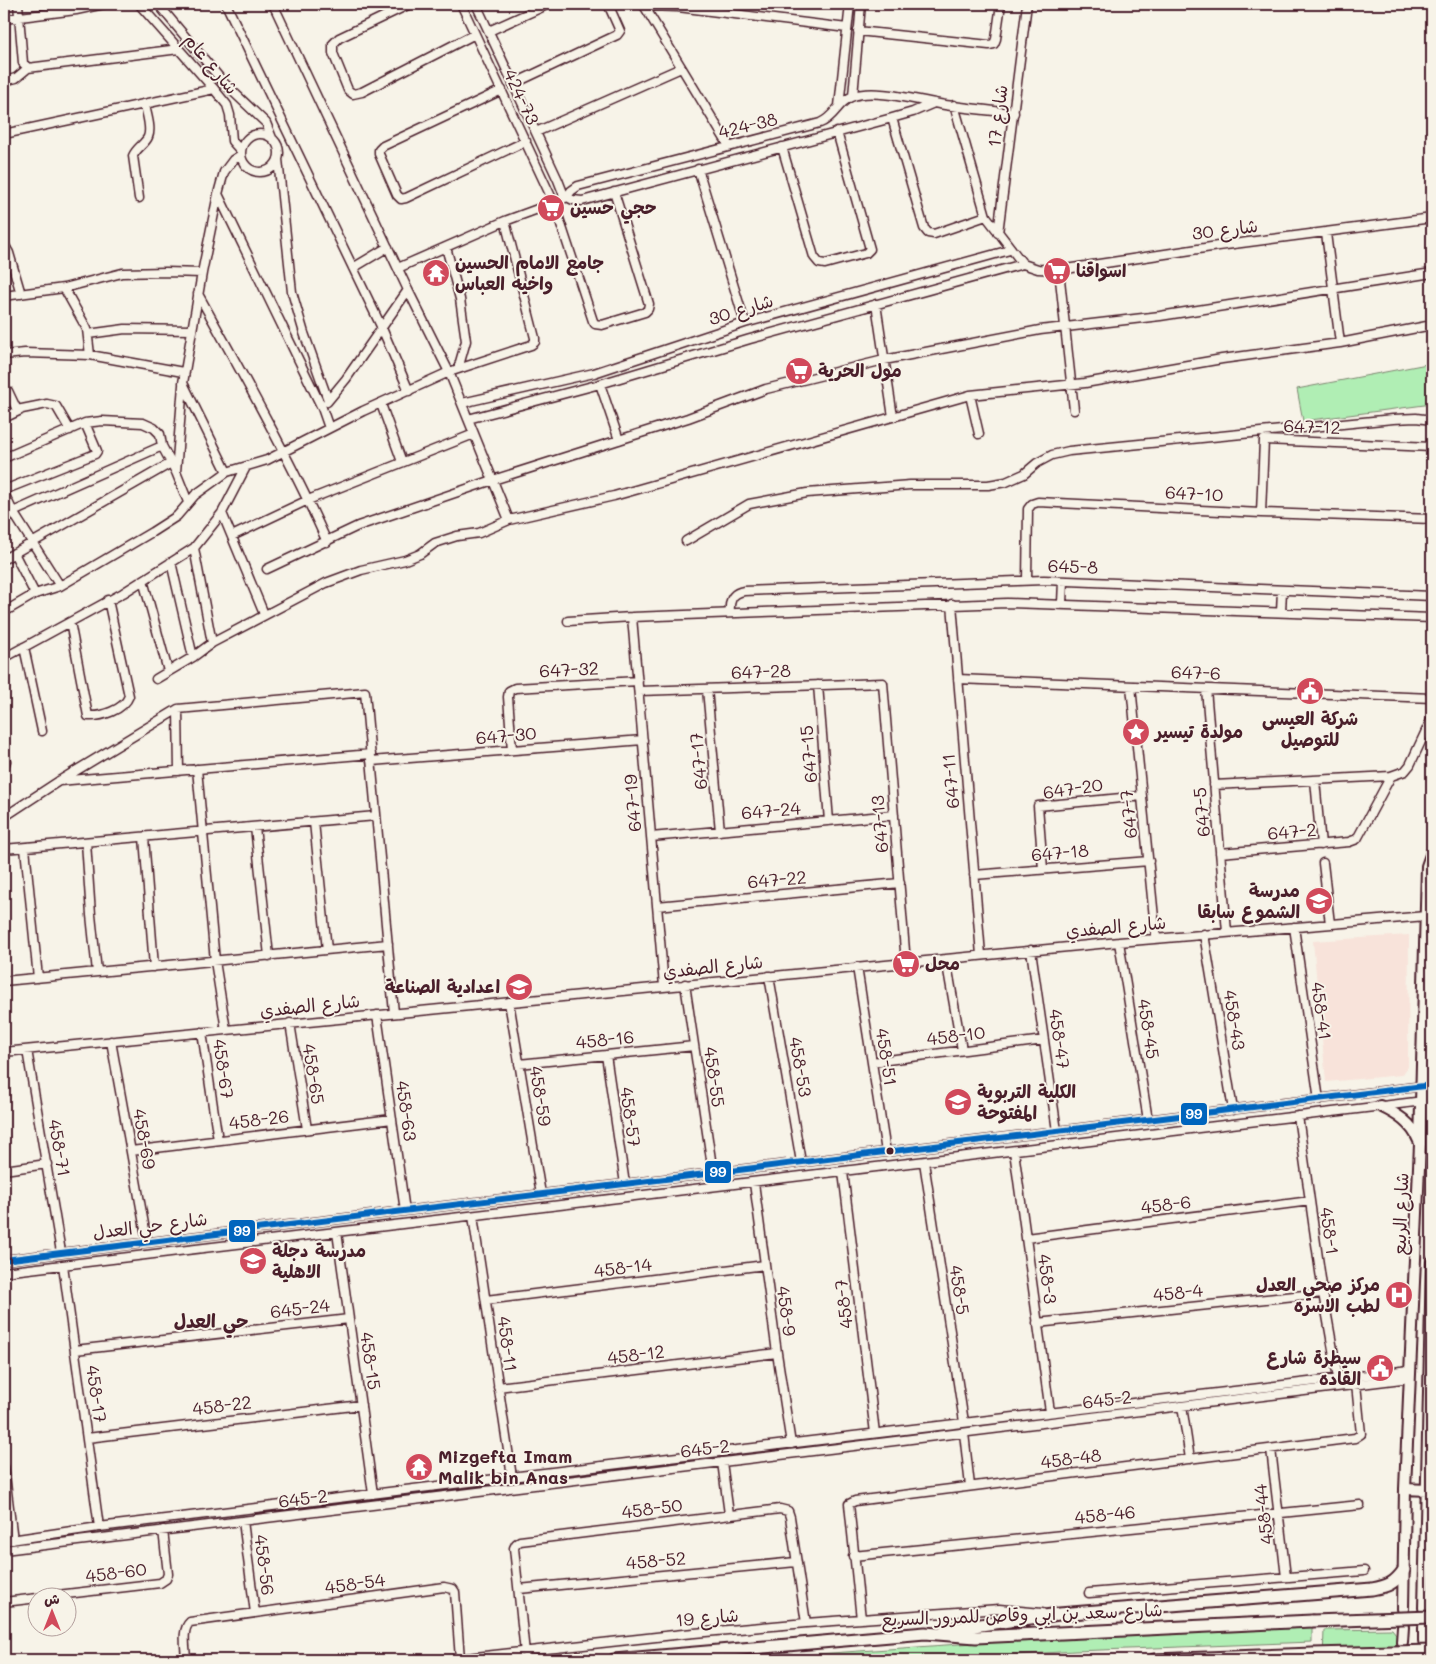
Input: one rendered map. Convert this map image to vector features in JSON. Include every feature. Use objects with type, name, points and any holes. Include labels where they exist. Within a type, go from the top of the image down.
[{"type":"highway","points":[[925,1633],[1059,1614],[1372,1589],[1388,1586],[1397,1580],[1404,1570]]},
{"type":"highway","name":"شارع سعد بن ابي وقاص للمرور السريع","points":[[614,1660],[925,1633],[976,1637],[1432,1617]]},
{"type":"highway","points":[[1154,1660],[1432,1651]]},
{"type":"main road","name":"شارع الربيع","points":[[1403,1609],[1405,1489],[1420,1144],[1427,866],[1432,852]]},
{"type":"main road","points":[[1380,1106],[1393,1112],[1408,1123],[1416,1133],[1420,1144]]},
{"type":"main road","name":"شارع الربيع","points":[[1424,1608],[1424,1570],[1428,1545],[1427,1490],[1432,1262]]},
{"type":"main road","points":[[1405,1489],[1427,1490]]},
{"type":"main road","points":[[1402,1642],[1403,1627]]},
{"type":"main road","points":[[1424,1627],[1424,1641]]},
{"type":"street","points":[[18,4],[23,63],[28,68]]},
{"type":"street","points":[[4,19],[104,4]]},
{"type":"street","name":"شارع عام","points":[[138,4],[227,105],[230,115],[232,141],[241,153]]},
{"type":"street","name":"شارع عام","points":[[158,4],[224,83],[266,123],[274,141]]},
{"type":"street","points":[[226,4],[381,326],[408,391]]},
{"type":"street","points":[[273,4],[408,290],[449,372],[510,520]]},
{"type":"street","points":[[410,4],[339,38],[333,44],[333,52],[348,90],[353,94],[362,92],[475,34]]},
{"type":"street","name":"424-73","points":[[461,4],[554,203],[593,321],[595,324],[602,325],[645,312],[649,304],[614,192]]},
{"type":"street","name":"424-73","points":[[476,4],[566,198]]},
{"type":"street","points":[[489,31],[549,4]]},
{"type":"street","points":[[514,84],[617,35],[620,31],[619,25],[608,4]]},
{"type":"street","points":[[839,107],[850,4]]},
{"type":"street","points":[[852,96],[862,4]]},
{"type":"street","points":[[858,31],[989,45],[994,44],[996,39],[1001,4]]},
{"type":"street","name":"شارع 17","points":[[998,233],[1027,4]]},
{"type":"street","points":[[643,5],[678,6],[847,28]]},
{"type":"street","points":[[643,5],[729,146]]},
{"type":"street","points":[[4,81],[16,78],[28,68],[179,49]]},
{"type":"street","points":[[536,132],[681,68]]},
{"type":"street","points":[[4,134],[214,89]]},
{"type":"street","points":[[502,90],[383,146],[379,150],[379,154],[397,195],[401,199],[406,198],[526,141]]},
{"type":"street","name":"424-38","points":[[398,268],[505,221],[566,198],[578,186],[820,123],[829,118],[852,96],[862,94],[891,95],[934,103],[1014,113]]},
{"type":"street","name":"424-38","points":[[566,198],[579,201],[614,192],[914,112],[934,103]]},
{"type":"street","points":[[139,198],[133,156],[135,151],[148,137],[150,130],[145,104]]},
{"type":"street","points":[[954,105],[986,216],[1010,250],[1023,264]]},
{"type":"street","points":[[892,118],[924,228],[928,233],[934,234],[986,216]]},
{"type":"street","points":[[820,123],[823,136]]},
{"type":"street","points":[[274,141],[288,132]]},
{"type":"street","points":[[782,147],[814,257],[819,263],[825,264],[866,252],[870,249],[837,132]]},
{"type":"street","points":[[278,159],[275,166],[269,170],[262,172],[254,171],[243,162],[241,153],[244,143],[256,134],[264,134],[274,141],[279,151],[278,159],[292,292],[304,333],[328,400]]},
{"type":"street","points":[[176,472],[184,372],[218,194],[224,172],[241,153]]},
{"type":"street","points":[[698,169],[745,323]]},
{"type":"street","points":[[218,194],[322,408],[329,428]]},
{"type":"street","name":"شارع 30","points":[[468,419],[600,384],[734,344],[1023,264],[1038,269],[1059,270],[1218,246],[1432,218]]},
{"type":"street","points":[[4,612],[35,594],[60,586],[177,516],[201,489],[227,472],[246,467],[284,452],[329,428],[449,372],[531,345],[534,342],[505,221]]},
{"type":"street","points":[[1326,233],[1340,343]]},
{"type":"street","points":[[4,244],[9,253],[21,294]]},
{"type":"street","points":[[353,268],[388,247]]},
{"type":"street","points":[[446,248],[460,299],[466,341],[458,369]]},
{"type":"street","name":"شارع 30","points":[[462,403],[594,373],[745,323],[1010,250]]},
{"type":"street","points":[[1059,270],[1074,410]]},
{"type":"street","points":[[4,296],[64,288],[122,274],[159,272],[202,273]]},
{"type":"street","points":[[267,569],[358,526],[493,480],[688,418],[766,390],[884,360],[1040,330],[1160,316],[1432,273]]},
{"type":"street","points":[[64,288],[87,329],[90,355]]},
{"type":"street","points":[[322,408],[346,379],[381,326],[408,290]]},
{"type":"street","points":[[198,294],[284,452],[327,542]]},
{"type":"street","points":[[876,304],[893,418]]},
{"type":"street","points":[[156,679],[193,657],[212,643],[326,583],[361,570],[405,560],[420,554],[435,543],[457,536],[479,533],[510,520],[614,496],[970,396],[1072,384],[1222,359],[1340,343],[1432,325]]},
{"type":"street","points":[[730,328],[734,344]]},
{"type":"street","points":[[88,334],[125,329],[191,330]]},
{"type":"street","points":[[4,355],[25,353],[90,355],[184,372]]},
{"type":"street","points":[[183,383],[227,472]]},
{"type":"street","points":[[600,384],[619,440]]},
{"type":"street","points":[[4,391],[8,391],[17,410],[21,410]]},
{"type":"street","points":[[970,396],[979,434]]},
{"type":"street","points":[[4,418],[21,410],[47,404],[56,406],[70,430]]},
{"type":"street","points":[[381,404],[402,462]]},
{"type":"street","points":[[686,541],[749,504],[807,493],[910,485],[988,485],[1006,482],[1024,474],[1037,463],[1052,455],[1070,451],[1416,418],[1432,420]]},
{"type":"street","points":[[4,458],[85,423],[102,421],[143,423],[154,428],[160,434],[162,446],[176,472],[188,502]]},
{"type":"street","points":[[60,586],[13,512],[4,491],[95,454],[97,451],[85,423]]},
{"type":"street","points":[[232,536],[308,500],[474,434]]},
{"type":"street","name":"647-12","points":[[1261,513],[1264,440],[1432,447]]},
{"type":"street","points":[[4,516],[162,446]]},
{"type":"street","points":[[4,559],[171,463]]},
{"type":"street","points":[[4,658],[143,580],[194,548],[222,513],[246,467]]},
{"type":"street","name":"647-10","points":[[1027,580],[1028,509],[1032,504],[1038,502],[1432,519]]},
{"type":"street","points":[[222,513],[264,614]]},
{"type":"street","points":[[194,548],[212,643]]},
{"type":"street","points":[[14,553],[35,594]]},
{"type":"street","points":[[171,562],[193,657]]},
{"type":"street","points":[[143,580],[168,672]]},
{"type":"street","name":"645-8","points":[[730,613],[732,597],[739,591],[744,590],[1027,580],[1432,596]]},
{"type":"street","points":[[1062,603],[1064,581]]},
{"type":"street","points":[[1281,612],[1282,590]]},
{"type":"street","points":[[70,622],[88,716],[95,717],[121,707],[127,702],[129,696],[108,600]]},
{"type":"street","name":"645-8","points":[[568,620],[1007,602],[1432,618]]},
{"type":"street","name":"647-11","points":[[952,604],[981,955]]},
{"type":"street","name":"647-19","points":[[632,617],[664,986]]},
{"type":"street","points":[[24,647],[42,731]]},
{"type":"street","name":"647-6","points":[[958,679],[1432,698]]},
{"type":"street","name":"647-32","points":[[512,750],[509,691],[516,688],[638,681]]},
{"type":"street","name":"647-28","points":[[639,691],[883,683]]},
{"type":"street","name":"647-13","points":[[883,683],[906,963]]},
{"type":"street","name":"647-15","points":[[818,685],[829,820]]},
{"type":"street","name":"647-7","points":[[1131,686],[1156,938]]},
{"type":"street","name":"647-17","points":[[707,688],[720,831]]},
{"type":"street","name":"647-5","points":[[1206,689],[1227,932]]},
{"type":"street","points":[[4,817],[59,781],[178,709],[365,692],[394,1013]]},
{"type":"street","points":[[178,709],[180,771]]},
{"type":"street","points":[[1214,784],[1391,776],[1405,771],[1410,765],[1432,718]]},
{"type":"street","name":"647-30","points":[[59,781],[197,769],[643,740]]},
{"type":"street","points":[[4,754],[6,761],[4,767]]},
{"type":"street","points":[[197,769],[215,961],[226,1030]]},
{"type":"street","name":"647-2","points":[[1220,853],[1349,842],[1357,838],[1391,776]]},
{"type":"street","points":[[1314,780],[1321,845]]},
{"type":"street","name":"647-20","points":[[1043,869],[1038,806],[1142,796]]},
{"type":"street","name":"647-24","points":[[651,837],[894,815]]},
{"type":"street","points":[[4,850],[376,816]]},
{"type":"street","points":[[314,822],[327,950]]},
{"type":"street","points":[[255,827],[269,956]]},
{"type":"street","points":[[144,837],[154,967]]},
{"type":"street","points":[[86,842],[97,972]]},
{"type":"street","points":[[25,848],[38,978]]},
{"type":"street","name":"647-18","points":[[974,875],[1149,861]]},
{"type":"street","points":[[1323,863],[1330,924]]},
{"type":"street","name":"647-22","points":[[657,906],[900,883]]},
{"type":"street","name":"شارع الصفدي","points":[[4,1052],[1156,938],[1426,916]]},
{"type":"street","name":"458-41","points":[[1294,927],[1319,1100]]},
{"type":"street","name":"458-43","points":[[1204,934],[1233,1110]]},
{"type":"street","name":"458-45","points":[[1119,942],[1148,1120]]},
{"type":"street","points":[[4,981],[388,944]]},
{"type":"street","name":"458-47","points":[[1031,950],[1057,1131]]},
{"type":"street","points":[[946,959],[962,1050]]},
{"type":"street","name":"458-51","points":[[857,968],[886,1152]]},
{"type":"street","name":"458-53","points":[[769,976],[801,1162]]},
{"type":"street","name":"458-55","points":[[685,984],[713,1174]]},
{"type":"street","name":"458-59","points":[[509,1002],[541,1194]]},
{"type":"street","name":"458-63","points":[[378,1015],[405,1211]]},
{"type":"street","name":"458-65","points":[[290,1024],[307,1129]]},
{"type":"street","name":"458-67","points":[[202,1032],[218,1140]]},
{"type":"street","name":"458-10","points":[[872,1062],[1044,1040]]},
{"type":"street","name":"458-69","points":[[111,1041],[147,1241]]},
{"type":"street","name":"458-16","points":[[519,1064],[694,1046]]},
{"type":"street","name":"458-71","points":[[27,1050],[61,1252]]},
{"type":"street","name":"458-57","points":[[606,1055],[625,1184]]},
{"type":"street","name":"شارع حي العدل","points":[[4,1260],[1432,1085]]},
{"type":"street","name":"شارع حي العدل","points":[[4,1272],[1432,1100]]},
{"type":"street","points":[[1309,1101],[1313,1106],[1311,1115]]},
{"type":"street","points":[[1184,1116],[1185,1130]]},
{"type":"street","name":"458-1","points":[[1298,1116],[1323,1292],[1338,1378]]},
{"type":"street","name":"458-26","points":[[130,1151],[392,1118]]},
{"type":"street","name":"458-3","points":[[1014,1151],[1050,1412]]},
{"type":"street","name":"458-5","points":[[924,1162],[964,1422]]},
{"type":"street","points":[[4,1170],[47,1164]]},
{"type":"street","name":"458-7","points":[[843,1172],[875,1433]]},
{"type":"street","points":[[660,1180],[662,1193]]},
{"type":"street","name":"458-9","points":[[754,1183],[791,1444]]},
{"type":"street","name":"458-6","points":[[1026,1238],[1310,1201]]},
{"type":"street","name":"458-11","points":[[473,1216],[512,1477]]},
{"type":"street","points":[[283,1226],[285,1238]]},
{"type":"street","name":"458-15","points":[[337,1232],[373,1494]]},
{"type":"street","name":"458-17","points":[[64,1265],[99,1527]]},
{"type":"street","name":"458-14","points":[[486,1300],[765,1265]]},
{"type":"street","name":"458-4","points":[[1038,1323],[1323,1292]]},
{"type":"street","name":"645-24","points":[[75,1350],[349,1319]]},
{"type":"street","name":"458-12","points":[[498,1387],[777,1353]]},
{"type":"street","name":"645-2","points":[[4,1541],[99,1527],[964,1422],[1338,1378],[1410,1374]]},
{"type":"street","name":"645-2","points":[[4,1550],[1182,1406],[1356,1384],[1410,1374]]},
{"type":"street","name":"458-48","points":[[861,1619],[849,1504],[855,1501],[1355,1438],[1361,1434],[1356,1384]]},
{"type":"street","name":"458-22","points":[[87,1438],[360,1405]]},
{"type":"street","points":[[1182,1406],[1190,1459]]},
{"type":"street","points":[[964,1432],[970,1486]]},
{"type":"street","points":[[830,1439],[831,1449]]},
{"type":"street","name":"458-44","points":[[1272,1449],[1286,1577]]},
{"type":"street","points":[[635,1462],[636,1473]]},
{"type":"street","points":[[722,1462],[729,1514]]},
{"type":"street","points":[[4,1467],[13,1540]]},
{"type":"street","name":"458-46","points":[[853,1556],[1360,1504]]},
{"type":"street","name":"458-50","points":[[525,1653],[514,1548],[520,1541],[729,1514],[780,1509],[788,1511],[806,1624]]},
{"type":"street","name":"458-56","points":[[243,1521],[255,1613]]},
{"type":"street","name":"458-60","points":[[78,1592],[160,1582],[166,1579],[168,1574],[163,1530]]},
{"type":"street","name":"458-52","points":[[519,1589],[796,1562]]},
{"type":"street","points":[[1424,1570],[1432,1582]]},
{"type":"street","points":[[1089,1593],[1364,1571]]},
{"type":"street","name":"458-54","points":[[186,1660],[185,1631],[190,1622],[444,1588],[453,1589],[456,1592],[460,1659]]},
{"type":"street","points":[[4,1602],[28,1599]]},
{"type":"street","name":"شارع 19","points":[[448,1660],[525,1653],[683,1634],[861,1619],[998,1610],[1059,1614]]},
{"type":"shaded area","points":[[1409,935],[1408,1067],[1402,1075],[1326,1082],[1313,941]]},
{"type":"green space","points":[[1432,363],[1432,404],[1303,421],[1297,389]]},
{"type":"green space","points":[[1312,1625],[1312,1642],[1075,1651],[940,1660],[731,1660],[1074,1636]]},
{"type":"green space","points":[[1392,1629],[1396,1634],[1395,1660],[1323,1660],[1324,1630]]},
{"type":"transit line","name":"99","points":[[4,1260],[1432,1085]]},
{"type":"place","name":"حجي حسين","points":[[551,208]]},
{"type":"place","name":"اسواقنا","points":[[1057,271]]},
{"type":"place","name":"جامع الامام الحسين واخيه العباس","points":[[436,273]]},
{"type":"place","name":"مول الحرية","points":[[799,371]]},
{"type":"place","name":"شركة العيسى للتوصيل","points":[[1310,691]]},
{"type":"place","name":"مولدة تيسير","points":[[1136,732]]},
{"type":"place","name":"مدرسة الشموع سابقا","points":[[1319,901]]},
{"type":"place","name":"محل","points":[[906,964]]},
{"type":"place","name":"اعدادية الصناعة","points":[[519,987]]},
{"type":"place","name":"الكلية التربوية المفتوحة","points":[[958,1102]]},
{"type":"place","name":"مدرسة دجلة الاهلية","points":[[253,1261]]},
{"type":"place","name":"مركز صحي العدل لطب الاسره","points":[[1399,1295]]},
{"type":"place","name":"سيطرة شارع القاده","points":[[1380,1368]]},
{"type":"place","name":"Mizgefta Imam Malik bin Anas","points":[[419,1467]]},
{"type":"district","name":"حي العدل","points":[[211,1321]]}]
